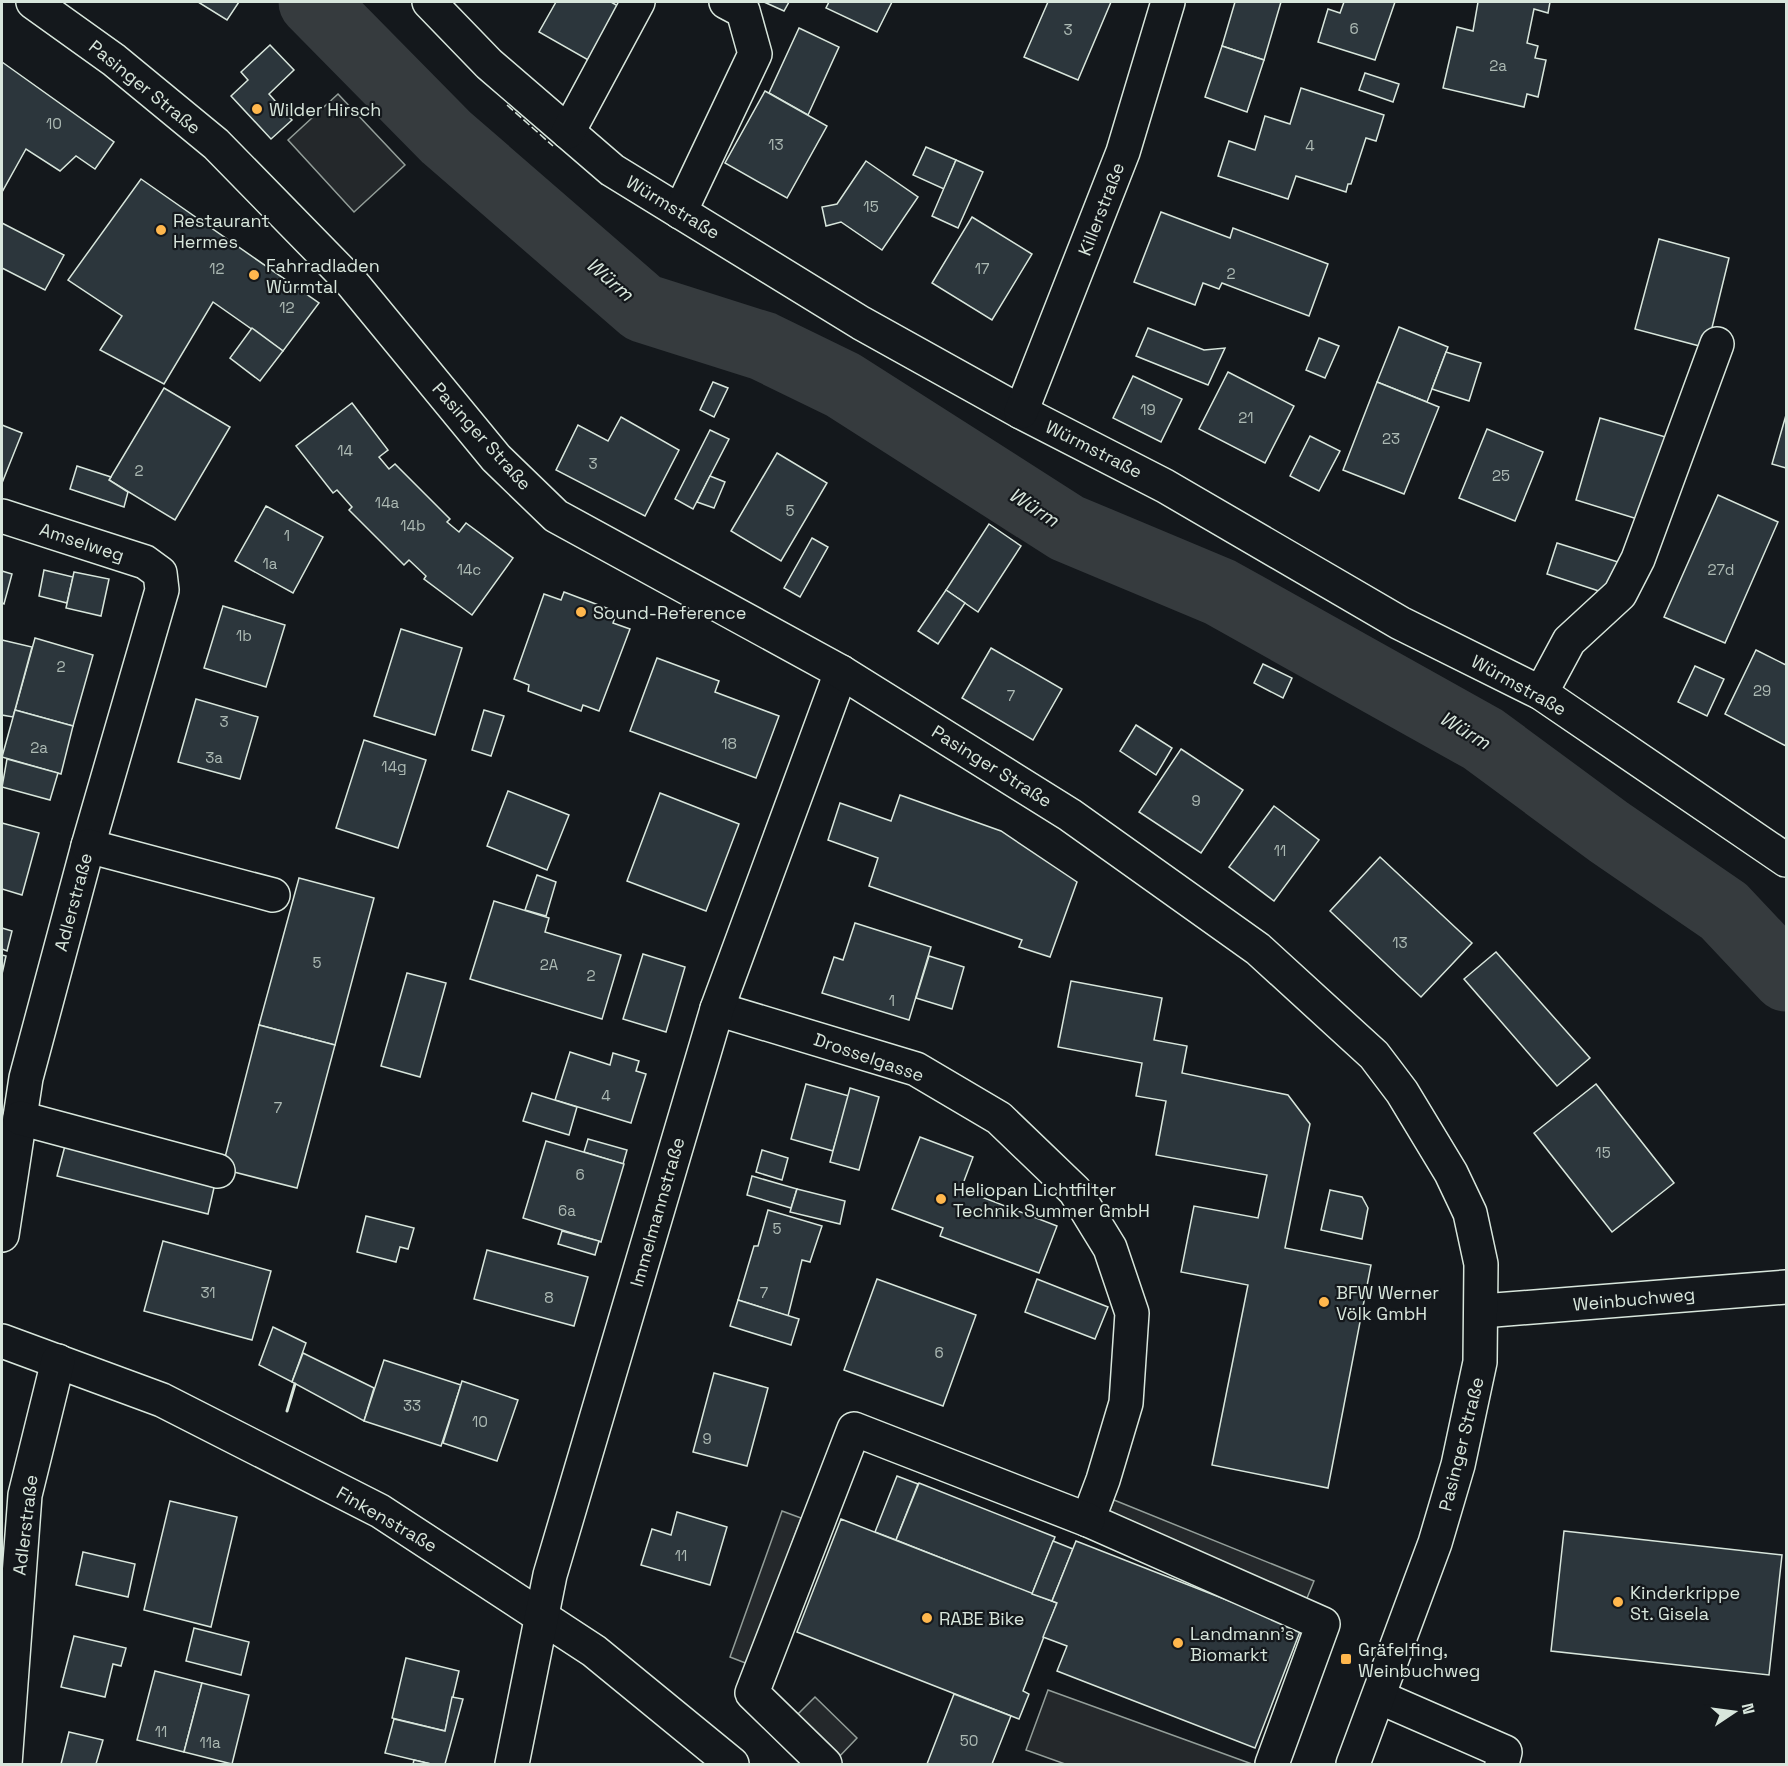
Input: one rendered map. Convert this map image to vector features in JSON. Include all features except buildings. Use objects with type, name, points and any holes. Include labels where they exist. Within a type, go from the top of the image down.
[{"type":"street","name":"Pasinger Straße","points":[[33,2],[114,60],[223,152],[352,283],[496,458],[556,516],[841,672],[1070,815],[1249,942],[1374,1055],[1429,1134],[1470,1213],[1481,1264],[1482,1311],[1480,1362],[1458,1465],[1435,1543],[1353,1764]]},
{"type":"street","name":"Würmstraße","points":[[429,2],[489,64],[612,170],[861,323],[1021,412],[1165,486],[1400,623],[1541,693],[1786,860]]},
{"type":"street","points":[[568,132],[638,2]]},
{"type":"street","points":[[680,212],[754,54],[743,11],[726,2]]},
{"type":"street","name":"Killerstraße","points":[[1021,412],[1123,153],[1168,2]]},
{"type":"street","points":[[1541,693],[1569,641],[1620,594],[1638,559],[1717,344]]},
{"type":"street","name":"Amselweg","points":[[2,516],[145,562],[160,573]]},
{"type":"street","name":"Adlerstraße","points":[[2,1235],[20,1118],[14,1075],[88,846],[162,590],[160,573]]},
{"type":"street","name":"Immelmannstraße","points":[[512,1764],[550,1575],[717,1009],[841,672]]},
{"type":"street","points":[[88,846],[273,895]]},
{"type":"street","name":"Drosselgasse","points":[[717,1009],[916,1069],[999,1118],[1075,1191],[1110,1248],[1132,1313],[1126,1403],[1104,1480],[1088,1520]]},
{"type":"street","points":[[20,1118],[218,1171]]},
{"type":"street","name":"Weinbuchweg","points":[[1482,1311],[1786,1287]]},
{"type":"street","name":"Finkenstraße","points":[[2,1341],[162,1400],[380,1511],[594,1651],[732,1764]]},
{"type":"street","name":"Adlerstraße","points":[[5,1764],[25,1495],[58,1361]]},
{"type":"street","points":[[825,1764],[752,1694],[854,1429],[1088,1520],[1323,1624],[1272,1764]]},
{"type":"street","points":[[1378,1697],[1505,1752],[1502,1764]]},
{"type":"shaded area","points":[[338,94],[405,165],[354,212],[288,140]]},
{"type":"shaded area","points":[[1114,1500],[1314,1581],[1305,1603],[1105,1522]]},
{"type":"shaded area","points":[[782,1511],[801,1518],[748,1664],[730,1657]]},
{"type":"shaded area","points":[[1048,1690],[1252,1764],[1065,1764],[1026,1750]]},
{"type":"shaded area","points":[[815,1697],[857,1738],[838,1758],[795,1717]]},
{"type":"waterway","name":"Würm","points":[[313,2],[446,137],[643,308],[763,346],[843,385],[1067,528],[1220,592],[1483,739],[1609,832],[1724,911],[1786,977]]},
{"type":"fence","points":[[507,105],[553,146]]},
{"type":"wall","points":[[287,1411],[295,1384]]},
{"type":"place","name":"Wilder Hirsch","points":[[257,109]]},
{"type":"place","name":"Restaurant Hermes","points":[[161,230]]},
{"type":"place","name":"Fahrradladen Würmtal","points":[[254,275]]},
{"type":"place","name":"Sound-Reference","points":[[581,612]]},
{"type":"place","name":"Heliopan Lichtfilter Technik Summer GmbH","points":[[941,1199]]},
{"type":"place","name":"BFW Werner Völk GmbH","points":[[1324,1302]]},
{"type":"place","name":"Kinderkrippe St. Gisela","points":[[1618,1602]]},
{"type":"place","name":"RABE Bike","points":[[927,1618]]},
{"type":"place","name":"Landmann's Biomarkt","points":[[1178,1643]]},
{"type":"place","name":"Gräfelfing, Weinbuchweg","points":[[1346,1659]]}]
